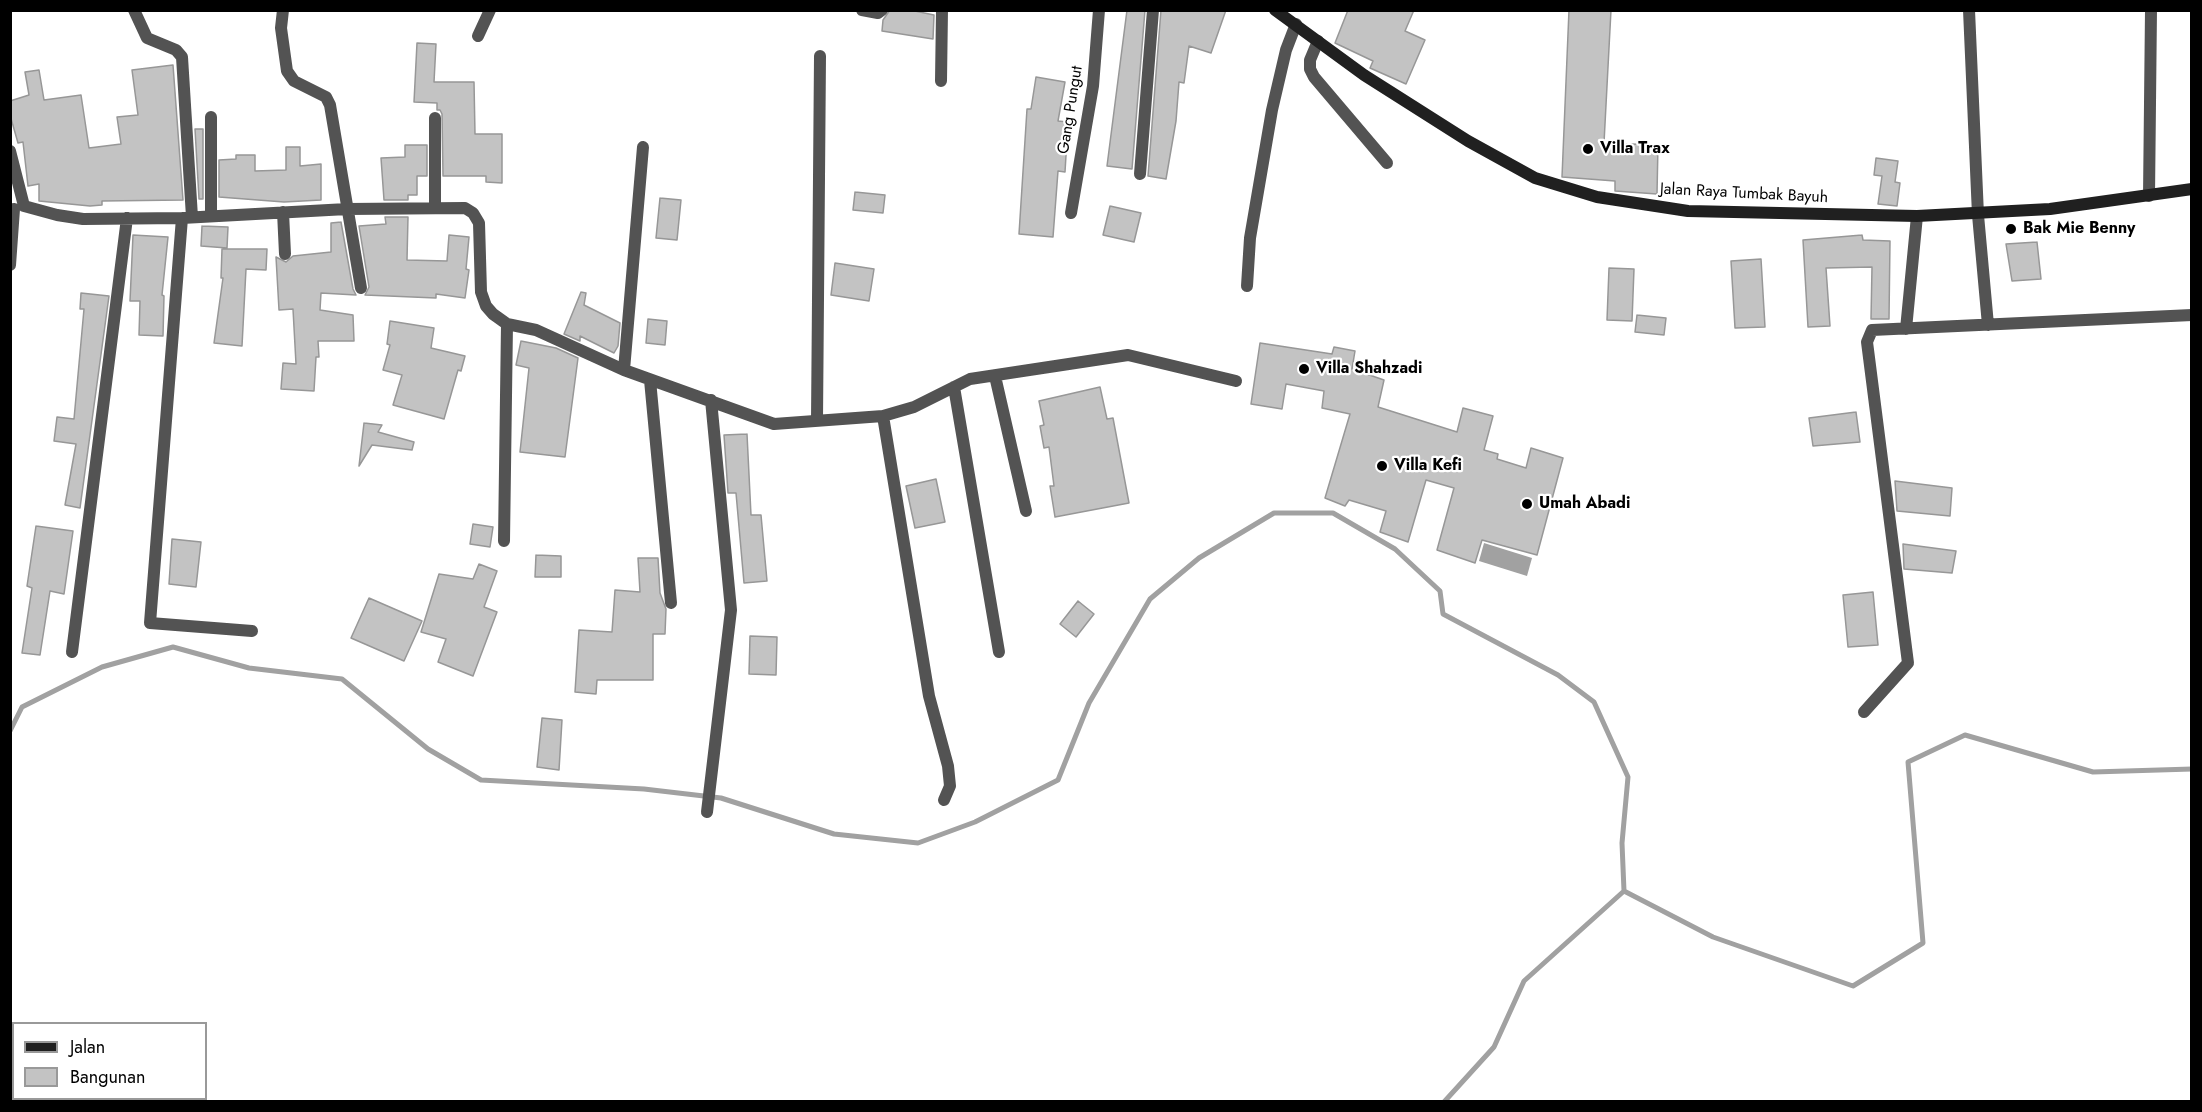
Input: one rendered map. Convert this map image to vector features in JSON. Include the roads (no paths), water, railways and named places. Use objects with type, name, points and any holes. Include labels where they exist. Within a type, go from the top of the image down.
[{"type":"street","points":[[134,10],[147,38],[176,50],[182,57],[187,218],[150,622],[252,631]]},
{"type":"street","points":[[283,10],[281,28],[286,71],[294,81],[326,97],[330,105],[361,288]]},
{"type":"street","points":[[478,36],[489,10]]},
{"type":"street","points":[[862,10],[878,14],[882,10]]},
{"type":"street","points":[[941,81],[942,10]]},
{"type":"street","name":"Gang Pungut","points":[[1071,213],[1093,86],[1099,10]]},
{"type":"street","points":[[1140,174],[1153,10]]},
{"type":"street","points":[[1969,10],[1978,214],[1988,326]]},
{"type":"street","points":[[2149,196],[2151,10]]},
{"type":"street","name":"Jalan Raya Tumbak Bayuh","points":[[1282,12],[1318,41],[1429,119],[1512,166],[1562,188],[1607,199],[1688,211],[1917,216],[1978,214],[2106,203],[2192,189]]},
{"type":"street","points":[[1247,286],[1250,238],[1272,110],[1286,50],[1296,24]]},
{"type":"street","points":[[1318,41],[1310,60],[1310,69],[1314,77],[1387,163]]},
{"type":"street","points":[[817,420],[820,56]]},
{"type":"street","points":[[211,117],[211,216]]},
{"type":"street","points":[[435,118],[435,208]]},
{"type":"street","points":[[624,370],[643,147]]},
{"type":"street","points":[[10,151],[16,208],[11,263]]},
{"type":"street","points":[[16,208],[83,219],[187,218],[347,209],[465,208],[479,223],[481,292],[486,306],[507,324],[536,330],[624,370],[774,424],[883,416],[914,407],[970,379],[1128,355],[1236,381]]},
{"type":"street","points":[[283,212],[285,255]]},
{"type":"street","points":[[1906,329],[1917,216]]},
{"type":"street","points":[[72,652],[127,218]]},
{"type":"street","points":[[1864,712],[1908,663],[1867,342],[1872,330],[2192,315]]},
{"type":"street","points":[[504,541],[507,324]]},
{"type":"street","points":[[995,376],[1026,511]]},
{"type":"street","points":[[650,380],[671,603]]},
{"type":"street","points":[[954,387],[999,652]]},
{"type":"street","points":[[707,812],[731,610],[711,400]]},
{"type":"street","points":[[883,416],[929,696],[948,766],[950,786],[944,800]]},
{"type":"waterway","points":[[10,731],[22,707],[102,667],[173,647],[249,668],[342,679],[428,749],[481,780],[644,789],[721,798],[834,834],[918,843],[975,822],[1058,780],[1089,703],[1150,599],[1199,558],[1274,513],[1333,513],[1395,549],[1440,591],[1443,614],[1558,675],[1594,702],[1628,777],[1622,843],[1624,891],[1713,937],[1853,986],[1923,943],[1908,762],[1965,735],[2093,772],[2192,769]]},
{"type":"waterway","points":[[1444,1102],[1494,1047],[1524,981],[1624,891]]},
{"type":"place","name":"Villa Trax","points":[[1588,149]]},
{"type":"place","name":"Bak Mie Benny","points":[[2011,229]]},
{"type":"place","name":"Villa Shahzadi","points":[[1304,369]]},
{"type":"place","name":"Villa Kefi","points":[[1382,466]]},
{"type":"place","name":"Umah Abadi","points":[[1527,504]]}]
